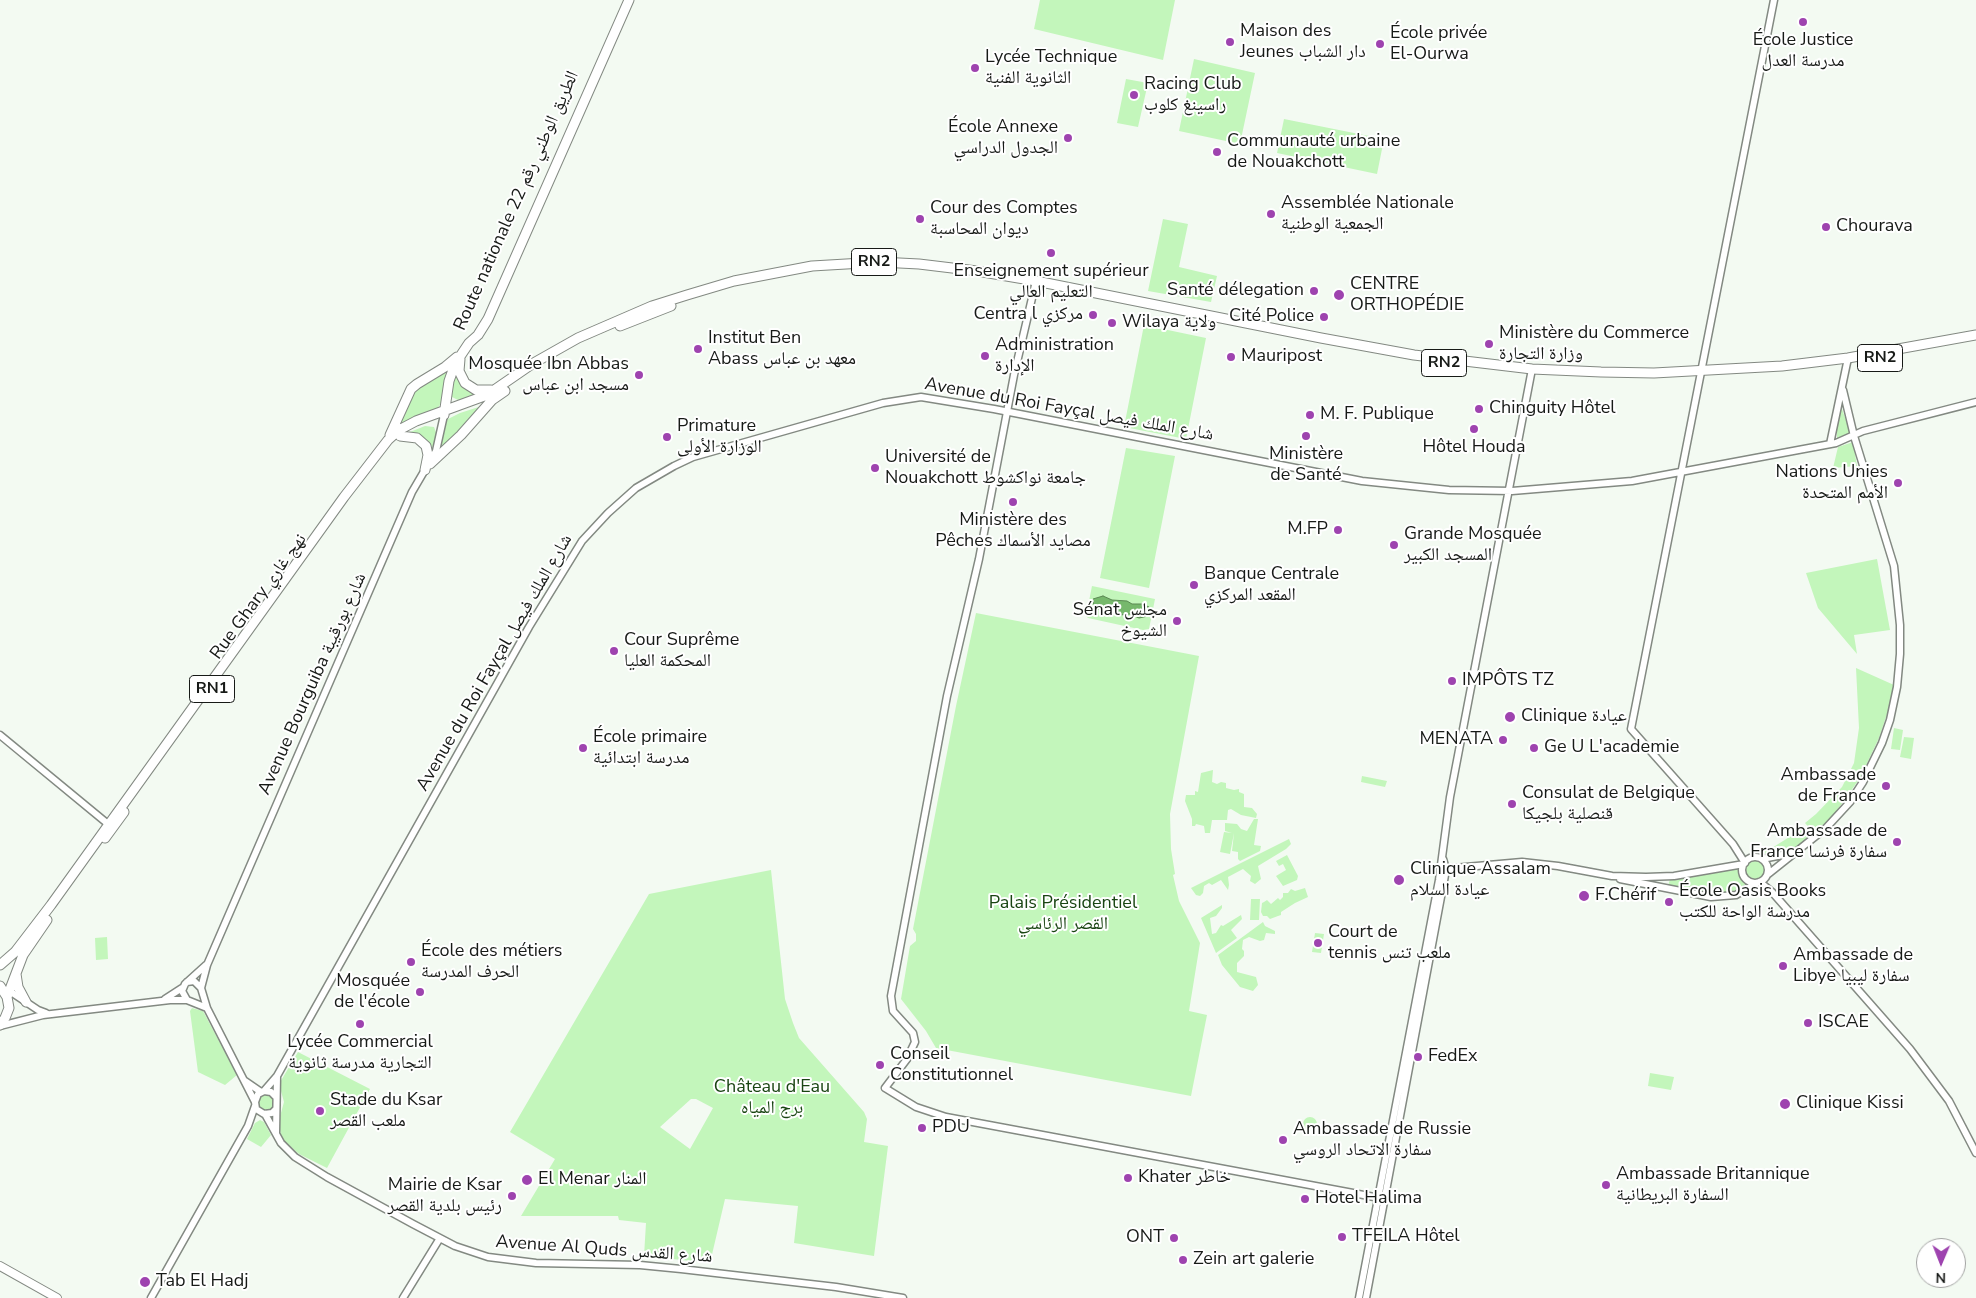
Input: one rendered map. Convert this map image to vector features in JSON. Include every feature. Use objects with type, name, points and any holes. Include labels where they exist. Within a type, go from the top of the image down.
[{"type":"highway","name":"Route nationale 22 الطريق الوطني رقم","points":[[469,343],[484,319],[501,283],[625,0]]},
{"type":"highway","name":"Route nationale 22 الطريق الوطني رقم","points":[[469,343],[478,335],[490,314],[630,0]]},
{"type":"highway","name":"RN2","points":[[445,412],[500,388],[532,364],[560,347],[652,306],[695,292],[763,274],[812,266],[880,262],[957,268],[1350,349],[1435,362],[1533,370],[1635,373],[1772,371],[1848,361],[1976,339]]},
{"type":"highway","name":"RN2","points":[[445,412],[492,400],[535,368],[580,344],[657,311],[703,294],[735,286],[812,272],[871,268],[940,270],[1035,283]]},
{"type":"highway","name":"RN2","points":[[1848,361],[1976,335]]},
{"type":"highway","points":[[427,467],[428,455],[426,446],[417,438],[398,431],[408,395],[417,384],[445,367],[462,353],[469,343]]},
{"type":"highway","name":"Route nationale 22 الطريق الوطني رقم","points":[[445,412],[451,373],[462,353]]},
{"type":"highway","points":[[462,353],[459,371],[462,379],[468,386],[480,391],[500,388]]},
{"type":"highway","points":[[427,467],[461,435],[492,400]]},
{"type":"highway","name":"Rue Ghary نهج غاري","points":[[0,966],[15,952],[77,874],[108,824],[344,497],[388,440],[398,431],[411,424],[445,412]]},
{"type":"highway","name":"Rue Ghary نهج غاري","points":[[0,1025],[7,1013],[4,990],[28,947],[77,874],[398,431]]},
{"type":"highway","points":[[17,969],[17,984],[26,1002]]},
{"type":"main road","points":[[0,1266],[57,1298]]},
{"type":"street","points":[[1747,862],[1631,729],[1774,0]]},
{"type":"street","points":[[1035,283],[980,559],[947,696],[891,996],[894,1011],[912,1033],[916,1042],[885,1088],[916,1108],[946,1117],[1385,1199]]},
{"type":"street","points":[[1830,444],[1848,361]]},
{"type":"street","points":[[1366,1298],[1443,869],[1442,858],[1450,797],[1469,702],[1473,693],[1533,370]]},
{"type":"street","points":[[1612,876],[1625,881],[1712,897],[1736,894],[1763,879],[1826,828],[1850,802],[1863,782],[1882,743],[1890,720],[1897,688],[1900,654],[1900,624],[1894,566],[1854,436],[1843,390]]},
{"type":"street","name":"Avenue du Roi Fayçal شارع الملك فيصل","points":[[277,1076],[529,627],[582,541],[636,488],[693,457],[895,400],[914,397],[930,398],[1008,412],[1362,481],[1449,490],[1510,491],[1632,481],[1681,473],[1830,444],[1842,441],[1863,431],[1976,402]]},
{"type":"street","name":"Avenue Bourguiba شارع بورقيبة","points":[[202,990],[207,965],[412,492],[438,444],[445,412]]},
{"type":"street","points":[[0,735],[108,824]]},
{"type":"street","points":[[1443,869],[1522,862],[1558,866],[1612,876],[1674,876],[1797,852]]},
{"type":"street","points":[[1762,859],[1768,867],[1763,879]]},
{"type":"street","points":[[1747,862],[1743,871],[1746,878],[1752,882],[1763,879]]},
{"type":"street","points":[[1359,1298],[1377,1197],[1443,869]]},
{"type":"street","points":[[1763,879],[1772,892],[1910,1049],[1948,1101],[1976,1153]]},
{"type":"street","name":"Avenue Bourguiba شارع بورقيبة","points":[[159,1001],[185,985],[207,965]]},
{"type":"street","points":[[207,1008],[189,1000],[182,994],[185,985],[197,983],[202,990],[207,1008],[242,1079],[258,1111],[264,1114]]},
{"type":"street","points":[[4,990],[38,1010],[55,1014]]},
{"type":"street","points":[[0,1025],[26,1018],[55,1014],[159,1001],[189,1000],[199,998],[202,990]]},
{"type":"street","points":[[151,1298],[248,1126],[256,1097],[277,1076]]},
{"type":"street","points":[[276,1134],[277,1076]]},
{"type":"street","points":[[242,1079],[262,1092],[271,1092],[276,1097]]},
{"type":"street","points":[[248,1126],[264,1114],[272,1113],[276,1108]]},
{"type":"street","name":"Avenue Al Quds شارع القدس","points":[[264,1114],[281,1143],[295,1157],[327,1178],[440,1238],[471,1252],[505,1260],[681,1269],[836,1287],[903,1298]]},
{"type":"street","points":[[403,1298],[440,1238]]},
{"type":"green space","points":[[1040,0],[1175,0],[1163,60],[1034,29]]},
{"type":"green space","points":[[1194,59],[1255,73],[1240,144],[1179,131]]},
{"type":"green space","name":"Racing Club راسينغ كلوب","points":[[1126,79],[1148,83],[1138,127],[1117,123]]},
{"type":"green space","points":[[1284,119],[1384,139],[1377,174],[1277,153]]},
{"type":"green space","points":[[1163,219],[1188,224],[1179,267],[1217,276],[1211,302],[1148,291]]},
{"type":"green space","points":[[1144,325],[1206,338],[1186,439],[1124,427]]},
{"type":"green space","points":[[450,366],[445,379],[441,403],[437,409],[398,426],[416,389]]},
{"type":"green space","points":[[456,370],[479,393],[460,401],[452,397],[450,393]]},
{"type":"green space","points":[[485,405],[471,416],[440,451],[445,424],[448,419]]},
{"type":"green space","points":[[1841,406],[1851,435],[1837,439],[1837,417]]},
{"type":"green space","points":[[425,426],[434,427],[437,435],[431,450],[423,437],[405,434]]},
{"type":"green space","points":[[1853,442],[1857,466],[1833,468],[1838,447]]},
{"type":"green space","points":[[1126,448],[1175,456],[1149,588],[1100,578]]},
{"type":"green space","points":[[1877,559],[1890,630],[1854,635],[1857,654],[1818,608],[1806,573]]},
{"type":"green space","points":[[1092,586],[1155,599],[1149,629],[1143,630],[1088,618],[1086,616]]},
{"type":"green space","name":"Palais Présidentiel القصر الرئاسي","points":[[976,613],[1199,656],[1170,814],[1171,849],[1175,874],[1173,875],[1179,901],[1200,943],[1189,1011],[1207,1015],[1191,1096],[936,1048],[926,1031],[901,999],[910,946],[916,941],[916,934],[913,929]]},
{"type":"green space","points":[[1856,668],[1894,685],[1889,708],[1879,738],[1860,778],[1833,816],[1814,833],[1805,823],[1842,787],[1854,763],[1859,728]]},
{"type":"green space","points":[[1894,728],[1903,730],[1900,750],[1891,749]]},
{"type":"green space","points":[[1904,737],[1914,738],[1911,759],[1900,757]]},
{"type":"green space","points":[[1213,770],[1212,782],[1217,784],[1221,782],[1226,783],[1226,788],[1239,789],[1239,792],[1244,794],[1244,807],[1252,808],[1257,814],[1256,818],[1241,815],[1231,809],[1228,810],[1227,820],[1212,820],[1210,833],[1205,833],[1204,826],[1196,824],[1192,826],[1192,819],[1185,801],[1186,795],[1195,795],[1195,791],[1198,792],[1201,773]]},
{"type":"green space","points":[[1362,776],[1387,781],[1385,787],[1361,782]]},
{"type":"green space","points":[[1254,819],[1258,819],[1254,845],[1261,846],[1260,851],[1240,861],[1238,859],[1238,852],[1232,851],[1234,833],[1230,854],[1220,852],[1224,832],[1232,833],[1225,831],[1225,823],[1237,824],[1241,829],[1247,831]]},
{"type":"green space","points":[[1804,828],[1810,836],[1793,850],[1780,855],[1763,857],[1754,855],[1775,846]]},
{"type":"green space","points":[[1289,839],[1291,844],[1286,849],[1258,866],[1261,879],[1255,884],[1250,881],[1251,876],[1243,869],[1228,877],[1228,890],[1221,880],[1212,885],[1209,883],[1204,886],[1203,893],[1200,896],[1196,895],[1191,888]]},
{"type":"green space","points":[[1287,855],[1298,876],[1297,880],[1283,886],[1276,876],[1286,870],[1283,864],[1279,866],[1276,861]]},
{"type":"green space","points":[[1756,860],[1763,863],[1766,870],[1763,877],[1756,880],[1749,877],[1746,870],[1749,863]]},
{"type":"green space","points":[[1739,865],[1742,878],[1751,884],[1739,890],[1716,894],[1668,886],[1670,879]]},
{"type":"green space","name":"Château d'Eau برج المياه","points":[[771,870],[785,999],[799,1038],[864,1112],[867,1119],[864,1142],[888,1146],[874,1256],[794,1243],[798,1206],[725,1199],[710,1263],[644,1256],[646,1223],[619,1220],[618,1216],[521,1216],[555,1159],[510,1132],[649,894]],"holes":[[[691,1099],[696,1099],[713,1108],[690,1149],[660,1127]]]},
{"type":"green space","points":[[1305,888],[1308,897],[1281,912],[1281,915],[1270,919],[1267,916],[1263,916],[1261,912],[1262,903],[1267,900],[1271,904],[1278,898],[1280,900],[1283,897],[1283,893],[1288,893],[1291,889],[1295,891]]},
{"type":"green space","points":[[1251,899],[1260,899],[1259,920],[1250,920]]},
{"type":"green space","points":[[1222,905],[1216,916],[1210,918],[1212,934],[1216,933],[1221,925],[1223,926],[1241,915],[1242,919],[1231,930],[1237,938],[1216,953],[1201,918]]},
{"type":"green space","points":[[1263,922],[1265,926],[1275,931],[1275,934],[1266,933],[1264,940],[1260,941],[1249,937],[1243,940],[1242,949],[1244,956],[1237,963],[1237,972],[1256,977],[1258,985],[1253,991],[1240,987],[1222,965],[1218,955]]},
{"type":"green space","name":"Court de tennis ملعب تنس","points":[[1315,933],[1324,934],[1321,953],[1312,952]]},
{"type":"green space","points":[[107,937],[108,959],[96,960],[95,938]]},
{"type":"green space","points":[[192,1008],[203,1011],[237,1075],[225,1085],[198,1072],[190,1011]]},
{"type":"green space","name":"Stade du Ksar ملعب القصر","points":[[298,1052],[370,1089],[327,1168],[299,1154],[281,1138],[279,1120],[284,1102],[279,1084]]},
{"type":"green space","points":[[1650,1073],[1674,1077],[1671,1090],[1648,1086]]},
{"type":"green space","points":[[266,1094],[272,1097],[275,1103],[272,1109],[266,1112],[260,1109],[257,1103],[260,1097]]},
{"type":"green space","points":[[1307,1117],[1313,1117],[1317,1124],[1313,1131],[1307,1131],[1303,1127],[1303,1121]]},
{"type":"green space","points":[[260,1120],[264,1122],[271,1135],[261,1147],[247,1139],[255,1123]]},
{"type":"shaded area","points":[[1103,596],[1112,600],[1142,604],[1149,607],[1151,613],[1148,616],[1139,618],[1130,614],[1120,615],[1110,611],[1103,611],[1094,607],[1093,599]]},
{"type":"place","name":"École Justice مدرسة العدل","points":[[1803,22]]},
{"type":"place","name":"Maison des Jeunes دار الشباب","points":[[1230,42]]},
{"type":"place","name":"École privée El-Ourwa","points":[[1380,44]]},
{"type":"place","name":"Lycée Technique الثانوية الفنية","points":[[975,68]]},
{"type":"place","name":"Racing Club راسينغ كلوب","points":[[1134,95]]},
{"type":"place","name":"École Annexe الجدول الدراسي","points":[[1068,138]]},
{"type":"place","name":"Communauté urbaine de Nouakchott","points":[[1217,152]]},
{"type":"place","name":"Assemblée Nationale الجمعية الوطنية","points":[[1271,214]]},
{"type":"place","name":"Cour des Comptes ديوان المحاسبة","points":[[920,219]]},
{"type":"place","name":"Chourava","points":[[1826,227]]},
{"type":"place","name":"Enseignement supérieur التعليم العالي","points":[[1051,253]]},
{"type":"place","name":"Santé délegation","points":[[1314,291]]},
{"type":"place","name":"CENTRE ORTHOPÉDIE","points":[[1339,295]]},
{"type":"place","name":"Centra l مركزي","points":[[1093,315]]},
{"type":"place","name":"Cité Police","points":[[1324,317]]},
{"type":"place","name":"Wilaya ولاية","points":[[1112,323]]},
{"type":"place","name":"Ministère du Commerce وزارة التجارة","points":[[1489,344]]},
{"type":"place","name":"Institut Ben Abass معهد بن عباس","points":[[698,349]]},
{"type":"place","name":"Administration الإدارة","points":[[985,356]]},
{"type":"place","name":"Mauripost","points":[[1231,357]]},
{"type":"place","name":"Mosquée Ibn Abbas مسجد ابن عباس","points":[[639,375]]},
{"type":"place","name":"Chinguity Hôtel","points":[[1479,409]]},
{"type":"place","name":"M. F. Publique","points":[[1310,415]]},
{"type":"place","name":"Hôtel Houda","points":[[1474,429]]},
{"type":"place","name":"Ministère de Santé","points":[[1306,436]]},
{"type":"place","name":"Primature الوزارة الأولى","points":[[667,437]]},
{"type":"place","name":"Université de Nouakchott جامعة نواكشوط","points":[[875,468]]},
{"type":"place","name":"Nations Unies الأمم المتحدة","points":[[1898,483]]},
{"type":"place","name":"Ministère des Pêches مصايد الأسماك","points":[[1013,502]]},
{"type":"place","name":"M.FP","points":[[1338,530]]},
{"type":"place","name":"Grande Mosquée المسجد الكبير","points":[[1394,545]]},
{"type":"place","name":"Banque Centrale المقعد المركزي","points":[[1194,585]]},
{"type":"place","name":"Sénat مجلس الشيوخ","points":[[1177,621]]},
{"type":"place","name":"Cour Suprême المحكمة العليا","points":[[614,651]]},
{"type":"place","name":"IMPÔTS TZ","points":[[1452,681]]},
{"type":"place","name":"Clinique عيادة","points":[[1510,717]]},
{"type":"place","name":"MENATA","points":[[1503,740]]},
{"type":"place","name":"École primaire مدرسة ابتدائية","points":[[583,748]]},
{"type":"place","name":"Ge U L'academie","points":[[1534,748]]},
{"type":"place","name":"Ambassade de France","points":[[1886,786]]},
{"type":"place","name":"Consulat de Belgique قنصلية بلجيكا","points":[[1512,804]]},
{"type":"place","name":"Ambassade de France سفارة فرنسا","points":[[1897,842]]},
{"type":"place","name":"Clinique Assalam عيادة السلام","points":[[1399,880]]},
{"type":"place","name":"F.Chérif","points":[[1584,896]]},
{"type":"place","name":"École Oasis Books مدرسة الواحة للكتب","points":[[1669,902]]},
{"type":"place","name":"Court de tennis ملعب تنس","points":[[1318,943]]},
{"type":"place","name":"École des métiers الحرف المدرسة","points":[[411,962]]},
{"type":"place","name":"Ambassade de Libye سفارة ليبيا","points":[[1783,966]]},
{"type":"place","name":"Mosquée de l'école","points":[[420,992]]},
{"type":"place","name":"ISCAE","points":[[1808,1023]]},
{"type":"place","name":"Lycée Commercial التجارية مدرسة ثانوية","points":[[360,1024]]},
{"type":"place","name":"FedEx","points":[[1418,1057]]},
{"type":"place","name":"Conseil Constitutionnel","points":[[880,1065]]},
{"type":"place","name":"Clinique Kissi","points":[[1785,1104]]},
{"type":"place","name":"Stade du Ksar ملعب القصر","points":[[320,1111]]},
{"type":"place","name":"PDU","points":[[922,1128]]},
{"type":"place","name":"Ambassade de Russie سفارة الاتحاد الروسي","points":[[1283,1140]]},
{"type":"place","name":"Khater خاطر","points":[[1128,1178]]},
{"type":"place","name":"El Menar المنار","points":[[527,1180]]},
{"type":"place","name":"Ambassade Britannique السفارة البريطانية","points":[[1606,1185]]},
{"type":"place","name":"Mairie de Ksar رئيس بلدية القصر","points":[[512,1196]]},
{"type":"place","name":"Hotel Halima","points":[[1305,1199]]},
{"type":"place","name":"TFEILA Hôtel","points":[[1342,1237]]},
{"type":"place","name":"ONT","points":[[1174,1238]]},
{"type":"place","name":"Zein art galerie","points":[[1183,1260]]},
{"type":"place","name":"Tab El Hadj","points":[[145,1282]]}]
